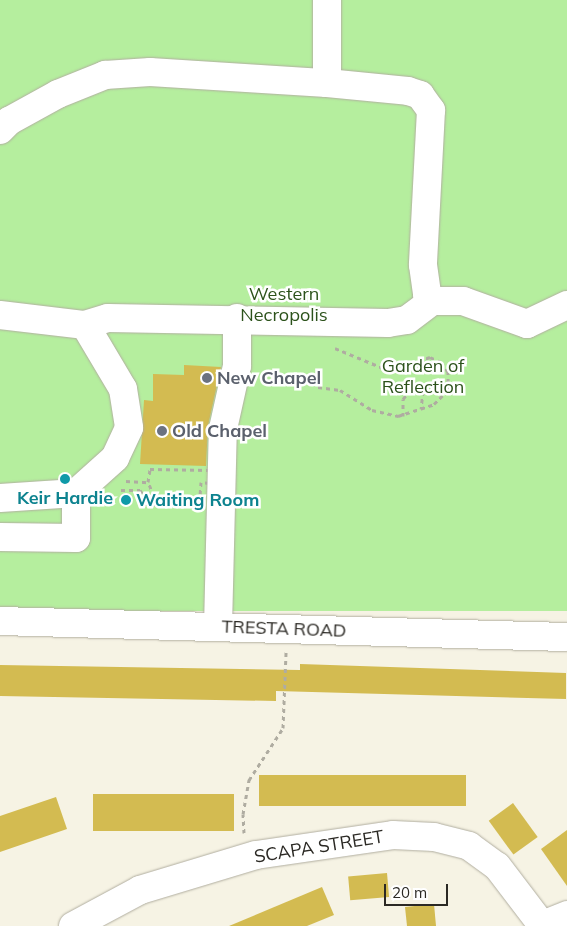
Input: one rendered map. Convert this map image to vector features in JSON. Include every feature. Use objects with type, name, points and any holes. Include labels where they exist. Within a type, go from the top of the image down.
[{"type":"street","points":[[326,84],[327,0]]},
{"type":"street","points":[[0,130],[9,122],[58,94],[105,75],[150,72],[326,84],[408,91],[420,95],[430,110],[423,265],[426,294],[432,301]]},
{"type":"street","points":[[0,315],[85,325],[108,318],[237,318],[388,323],[407,320],[432,301],[463,301],[527,324],[567,305]]},
{"type":"street","points":[[218,627],[222,429],[237,366],[237,318]]},
{"type":"street","points":[[0,498],[76,493],[115,458],[129,428],[123,389],[85,325]]},
{"type":"street","points":[[0,537],[76,538],[76,493]]},
{"type":"street","name":"TRESTA ROAD","points":[[0,621],[567,637]]},
{"type":"street","name":"SCAPA STREET","points":[[73,926],[140,890],[244,859],[393,834],[434,837],[469,846],[497,866],[541,925]]},
{"type":"street","points":[[541,925],[567,915]]},
{"type":"path","points":[[318,387],[340,390],[388,415],[403,416],[434,404],[448,390],[448,372],[440,362],[430,357],[395,369],[383,368],[352,354],[327,347]]},
{"type":"path","points":[[403,416],[403,399],[412,388],[422,391],[424,401],[420,409]]},
{"type":"path","points":[[209,483],[201,482],[200,497],[178,497],[154,496],[148,482],[150,469],[210,470],[209,483],[212,488]]},
{"type":"path","points":[[121,481],[148,482]]},
{"type":"path","points":[[120,490],[140,490],[144,496],[144,504],[203,506]]},
{"type":"path","points":[[178,497],[178,506]]},
{"type":"path","points":[[244,859],[243,814],[249,780],[263,754],[283,728],[286,629]]},
{"type":"green space","name":"Western Necropolis","points":[[0,0],[567,0],[567,611],[0,611]]},
{"type":"building","points":[[184,365],[221,367],[208,426],[206,466],[140,464],[144,400],[153,401],[153,374],[184,375]]},
{"type":"building","points":[[300,664],[566,673],[566,699],[276,691],[276,701],[0,696],[0,665],[300,670]]},
{"type":"building","points":[[259,775],[466,775],[466,806],[259,806]]},
{"type":"building","points":[[93,794],[234,794],[234,831],[93,831]]},
{"type":"building","points":[[56,797],[67,829],[0,852],[0,816]]},
{"type":"building","points":[[513,803],[538,837],[513,855],[489,821]]},
{"type":"building","points":[[567,830],[567,886],[541,849]]},
{"type":"building","points":[[387,873],[389,897],[350,900],[348,876]]},
{"type":"building","points":[[322,887],[334,915],[307,926],[229,926]]},
{"type":"building","points":[[434,904],[436,926],[407,926],[405,907]]},
{"type":"place","name":"New Chapel","points":[[207,378]]},
{"type":"place","name":"Old Chapel","points":[[162,431]]},
{"type":"place","name":"Keir Hardie","points":[[65,479]]},
{"type":"place","name":"Waiting Room","points":[[126,500]]},
{"type":"park label","name":"Garden of Reflection","points":[[423,377]]}]
